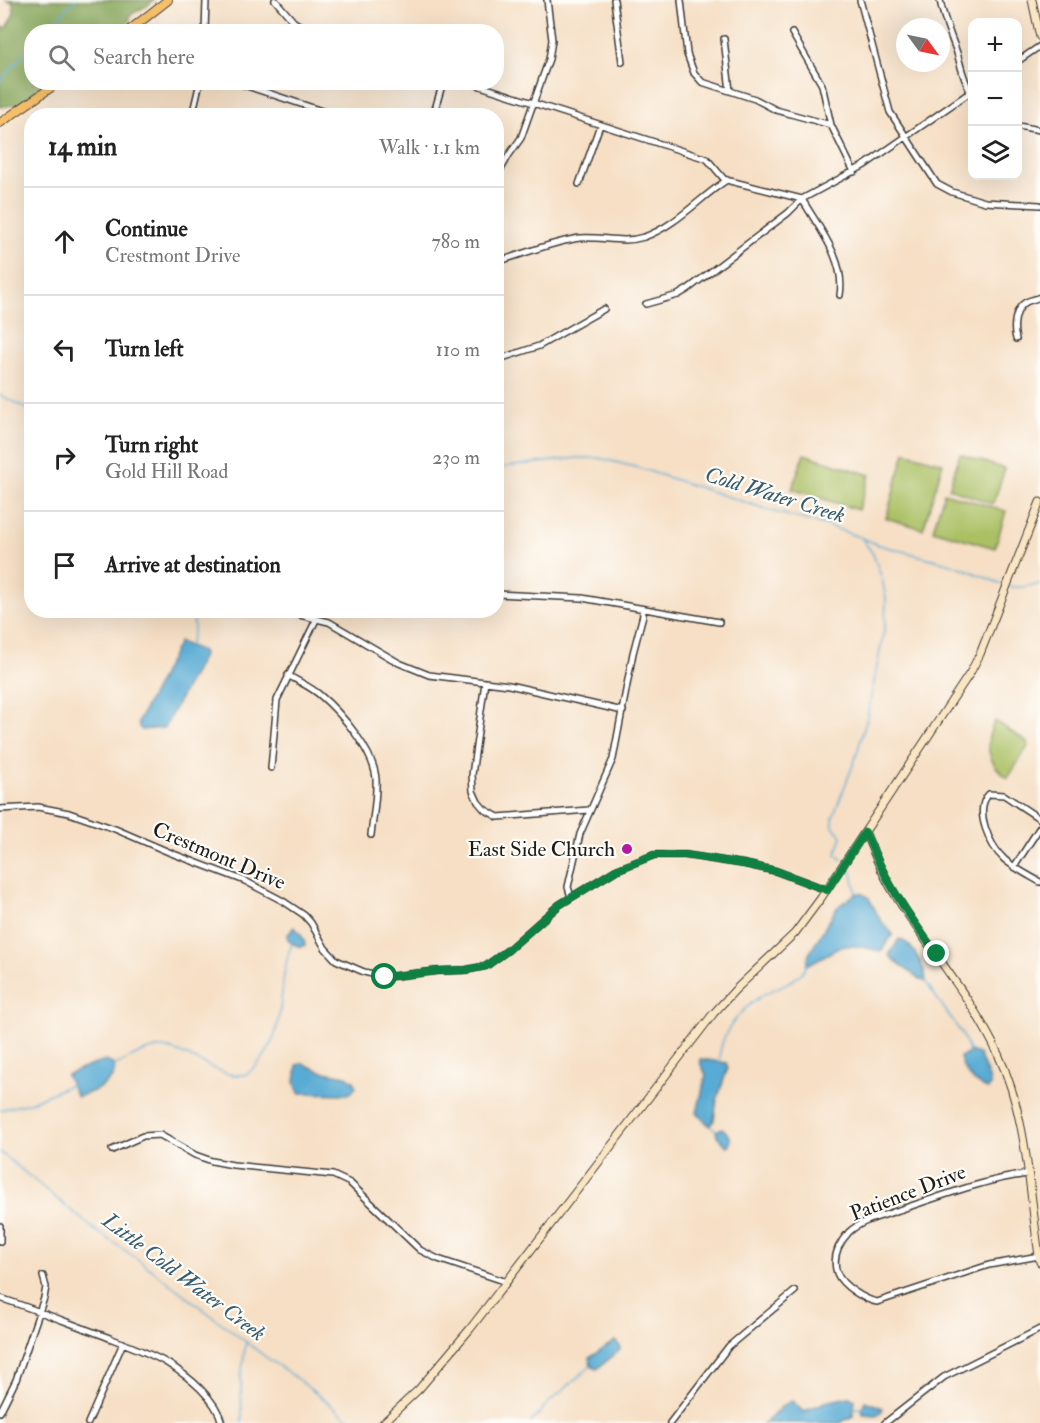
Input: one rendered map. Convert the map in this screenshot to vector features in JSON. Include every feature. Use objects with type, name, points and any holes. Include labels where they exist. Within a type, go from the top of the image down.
[{"type":"main road","points":[[137,24],[168,0]]},
{"type":"main road","points":[[1032,0],[1040,37]]},
{"type":"main road","points":[[0,123],[47,90]]},
{"type":"main road","points":[[383,1423],[419,1389],[507,1282],[707,1021],[735,990],[795,933],[827,890],[961,689],[980,654],[1040,502]]},
{"type":"main road","points":[[865,832],[898,900],[968,1000],[998,1053],[1017,1108],[1040,1259]]},
{"type":"street","points":[[205,24],[206,0]]},
{"type":"street","points":[[275,0],[297,24]]},
{"type":"street","points":[[504,165],[521,138],[534,104],[551,46],[547,0]]},
{"type":"street","points":[[614,0],[622,62]]},
{"type":"street","points":[[681,0],[687,54],[694,73],[707,84],[755,99],[776,110],[831,125]]},
{"type":"street","points":[[860,0],[890,112],[930,175],[943,189],[992,203],[1040,205]]},
{"type":"street","points":[[940,0],[945,22],[968,82]]},
{"type":"street","points":[[792,33],[822,85],[831,125],[854,172]]},
{"type":"street","points":[[724,39],[730,91]]},
{"type":"street","points":[[1022,58],[1040,46]]},
{"type":"street","points":[[194,108],[198,90]]},
{"type":"street","points":[[258,90],[313,108]]},
{"type":"street","points":[[435,108],[441,90]]},
{"type":"street","points":[[492,90],[707,159],[727,180],[802,199],[828,242],[835,259],[842,286],[840,295]]},
{"type":"street","points":[[646,304],[678,295],[688,289],[789,213],[802,199],[854,172],[968,96]]},
{"type":"street","points":[[579,184],[600,125]]},
{"type":"street","points":[[1022,127],[1040,130]]},
{"type":"street","points":[[504,259],[578,238],[622,241],[645,237],[674,221],[727,180]]},
{"type":"street","points":[[1016,339],[1013,330],[1021,306],[1025,302],[1040,297]]},
{"type":"street","points":[[504,357],[539,346],[604,309]]},
{"type":"street","points":[[504,594],[582,598],[719,622]]},
{"type":"street","points":[[571,897],[568,887],[581,830],[613,759],[633,653],[643,615],[642,609]]},
{"type":"street","points":[[271,768],[277,700],[313,618]]},
{"type":"street","points":[[322,618],[414,671],[437,677],[544,692],[622,711]]},
{"type":"street","points":[[288,675],[321,696],[367,749],[376,778],[371,835]]},
{"type":"street","points":[[485,682],[472,775],[473,791],[478,802],[484,809],[498,817],[589,810]]},
{"type":"street","points":[[1040,819],[1004,795],[989,794],[982,805],[983,816],[992,843],[1001,856],[1014,867],[1040,882]]},
{"type":"street","name":"Crestmont Drive","points":[[0,809],[32,806],[69,813],[245,881],[304,915],[325,948],[336,960],[378,976],[466,970],[486,966],[508,950],[553,909],[571,897],[634,861],[661,854],[705,858],[776,871],[827,890]]},
{"type":"street","points":[[1014,867],[1040,827]]},
{"type":"street","points":[[112,1150],[143,1136],[160,1135],[195,1155],[212,1161],[333,1175],[350,1183],[420,1250],[438,1259],[507,1282]]},
{"type":"street","name":"Patience Drive","points":[[1027,1174],[984,1181],[865,1222],[848,1234],[835,1254],[835,1261],[838,1274],[843,1282],[867,1299],[877,1302],[989,1265],[1040,1259]]},
{"type":"street","points":[[0,1226],[0,1241]]},
{"type":"street","points":[[0,1409],[16,1380],[39,1311],[46,1287],[42,1276]]},
{"type":"street","points":[[670,1423],[729,1346],[795,1291]]},
{"type":"street","points":[[0,1298],[123,1343],[168,1364],[189,1380],[213,1405],[222,1423]]},
{"type":"street","points":[[885,1423],[944,1377],[1040,1329]]},
{"type":"street","points":[[88,1423],[123,1343]]},
{"type":"green space","points":[[5,0],[154,0],[130,15],[130,21],[126,24],[24,24],[24,90],[37,90],[18,104],[0,107],[0,26],[6,28],[14,13],[13,2]]},
{"type":"green space","points":[[905,452],[943,463],[923,529],[886,518]]},
{"type":"green space","points":[[804,454],[870,475],[858,510],[792,489]]},
{"type":"green space","points":[[960,454],[1005,469],[993,504],[949,488]]},
{"type":"green space","points":[[944,493],[1006,511],[995,548],[933,530]]},
{"type":"green space","points":[[995,721],[1027,742],[1028,746],[1008,778],[995,766],[989,752],[989,737]]},
{"type":"water","points":[[179,642],[202,651],[203,656],[164,728],[142,730],[138,722]]},
{"type":"water","points":[[857,893],[869,898],[881,921],[893,934],[882,950],[846,946],[806,965],[809,954],[836,909]]},
{"type":"water","points":[[294,927],[304,940],[305,945],[301,947],[291,942],[287,936]]},
{"type":"water","points":[[899,939],[909,945],[917,957],[924,970],[926,982],[889,955]]},
{"type":"water","points":[[969,1051],[979,1054],[990,1081],[988,1089],[974,1081],[963,1067],[960,1057],[968,1054]]},
{"type":"water","points":[[700,1059],[727,1063],[728,1068],[717,1099],[714,1120],[710,1126],[697,1113],[706,1075]]},
{"type":"water","points":[[106,1061],[114,1065],[112,1077],[108,1082],[96,1090],[77,1097],[66,1075]]},
{"type":"water","points":[[302,1063],[320,1071],[346,1076],[354,1081],[356,1086],[348,1094],[299,1093],[295,1083],[297,1065]]},
{"type":"water","points":[[723,1128],[730,1137],[730,1145],[727,1146],[717,1136],[716,1131]]},
{"type":"water","points":[[615,1341],[620,1346],[620,1350],[597,1369],[591,1366],[589,1358]]},
{"type":"water","points":[[849,1397],[855,1400],[853,1416],[840,1423],[764,1423],[784,1405],[793,1401],[803,1412],[825,1402]]},
{"type":"water","points":[[865,1401],[883,1408],[882,1411],[876,1415],[863,1414],[862,1408]]},
{"type":"waterway","points":[[52,24],[75,0]]},
{"type":"waterway","points":[[0,81],[24,54]]},
{"type":"waterway","name":"Cold Water Creek","points":[[0,395],[24,407]]},
{"type":"waterway","name":"Cold Water Creek","points":[[504,467],[577,458],[599,458],[639,468],[859,537]]},
{"type":"waterway","points":[[842,860],[836,854],[842,836],[833,827],[833,817],[855,760],[867,718],[885,625],[886,598],[882,579],[873,554],[861,537]]},
{"type":"waterway","name":"Cold Water Creek","points":[[864,539],[955,565],[1004,585]]},
{"type":"waterway","name":"Cold Water Creek","points":[[1008,587],[1040,584]]},
{"type":"waterway","points":[[190,645],[193,618]]},
{"type":"waterway","points":[[847,866],[851,870],[857,895]]},
{"type":"waterway","points":[[115,1065],[142,1052],[158,1048],[180,1053],[226,1073],[247,1074],[261,1060],[271,1045],[280,1013],[283,979],[292,944]]},
{"type":"waterway","points":[[720,1063],[722,1043],[738,1016],[763,995],[794,979],[808,964]]},
{"type":"waterway","points":[[925,981],[962,1034],[970,1053]]},
{"type":"waterway","points":[[0,1110],[29,1103],[72,1084]]},
{"type":"waterway","points":[[711,1126],[718,1132]]},
{"type":"waterway","name":"Little Cold Water Creek","points":[[0,1152],[95,1230],[135,1257],[354,1423]]},
{"type":"waterway","points":[[242,1423],[241,1377],[246,1341]]},
{"type":"waterway","points":[[531,1423],[547,1404],[591,1366]]},
{"type":"waterway","points":[[854,1408],[864,1408]]},
{"type":"place","name":"East Side Church","points":[[627,849]]},
{"type":"route","points":[[385,977],[466,970],[486,966],[508,950],[559,905],[616,870],[646,856],[685,855],[744,864],[776,871],[827,890],[865,832],[898,900],[937,954]]}]
